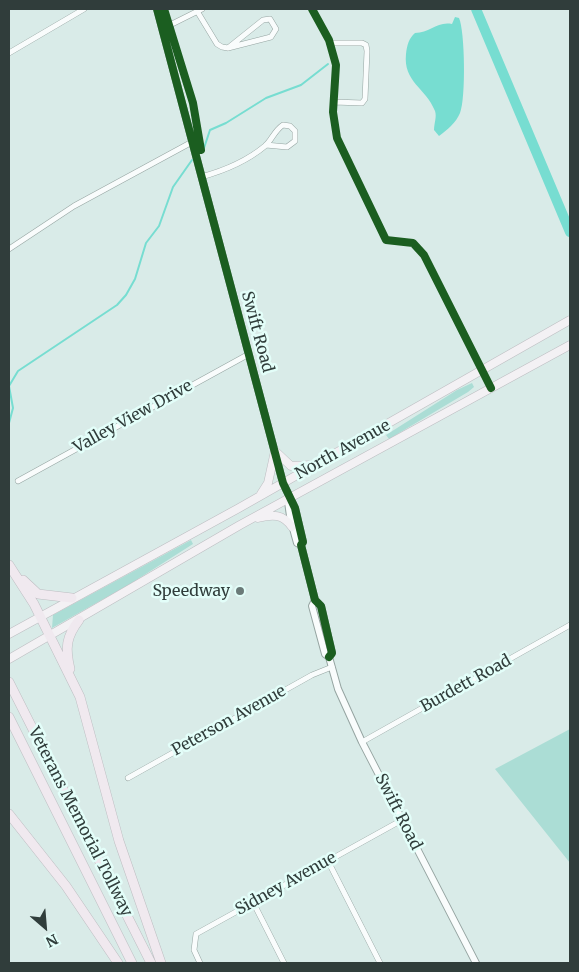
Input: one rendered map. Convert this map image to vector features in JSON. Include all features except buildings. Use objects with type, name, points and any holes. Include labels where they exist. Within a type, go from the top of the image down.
[{"type":"highway","points":[[9,566],[38,594],[72,598]]},
{"type":"highway","points":[[9,566],[34,604],[49,637],[73,681]]},
{"type":"highway","points":[[79,620],[67,640],[67,657],[119,841],[162,963]]},
{"type":"highway","name":"Veterans Memorial Tollway","points":[[9,682],[151,963]]},
{"type":"highway","name":"Veterans Memorial Tollway","points":[[9,717],[132,963]]},
{"type":"highway","points":[[9,814],[66,886],[118,963]]},
{"type":"main road","name":"North Avenue","points":[[10,634],[72,598],[257,498],[570,320]]},
{"type":"main road","name":"North Avenue","points":[[9,659],[79,620],[152,574],[570,345]]},
{"type":"main road","points":[[275,451],[291,466],[316,464]]},
{"type":"main road","points":[[257,498],[268,483],[275,451]]},
{"type":"main road","points":[[240,525],[259,517],[277,515],[284,517],[292,527]]},
{"type":"street","points":[[9,53],[84,9]]},
{"type":"street","name":"Swift Road","points":[[157,9],[283,483],[294,508],[304,542],[301,545]]},
{"type":"street","points":[[312,9],[330,43],[336,65],[334,102],[337,138],[386,240],[413,243],[424,255],[491,388]]},
{"type":"street","points":[[162,29],[199,10],[217,44],[228,48],[271,37],[276,29],[274,23],[270,19],[263,20],[228,48]]},
{"type":"street","points":[[330,43],[362,43],[366,45],[367,52],[365,99],[362,103],[334,102]]},
{"type":"street","points":[[201,177],[234,165],[266,145],[271,136],[283,125],[290,126],[295,131],[295,141],[287,146],[266,145]]},
{"type":"street","points":[[9,248],[74,206],[192,142]]},
{"type":"street","name":"Valley View Drive","points":[[18,482],[249,354]]},
{"type":"street","name":"Swift Road","points":[[288,498],[288,510],[292,527],[297,543],[301,545],[315,600],[312,606],[325,654],[329,657],[341,697],[362,742],[476,963]]},
{"type":"street","name":"Burdett Road","points":[[362,742],[570,625]]},
{"type":"street","name":"Peterson Avenue","points":[[128,778],[312,675],[332,667]]},
{"type":"street","name":"Sidney Avenue","points":[[200,963],[194,950],[196,934],[402,820]]},
{"type":"street","points":[[328,861],[380,963]]},
{"type":"street","points":[[253,902],[284,963]]},
{"type":"green space","points":[[472,383],[474,387],[468,392],[389,439],[386,435],[457,390]]},
{"type":"green space","points":[[191,540],[193,544],[130,584],[52,628],[53,615]]},
{"type":"green space","points":[[570,729],[570,863],[495,769]]},
{"type":"water","points":[[455,17],[459,18],[463,36],[464,80],[462,105],[456,120],[439,136],[434,130],[435,111],[408,71],[406,51],[410,39],[415,33],[442,24],[452,24]]},
{"type":"waterway","points":[[476,9],[570,232]]},
{"type":"waterway","points":[[204,148],[210,130],[226,123],[266,98],[301,85],[328,64]]},
{"type":"waterway","points":[[9,423],[13,408],[9,386],[18,371],[117,305],[126,295],[135,279],[146,243],[159,226],[173,187],[192,160]]},
{"type":"cycle path","points":[[157,9],[283,483],[295,508],[303,542],[301,545],[315,600],[321,606],[332,653],[329,657]]},
{"type":"cycle path","points":[[164,9],[193,103],[201,150]]},
{"type":"cycle path","points":[[312,9],[329,40],[336,65],[333,112],[337,138],[386,240],[413,243],[424,255],[491,388]]},
{"type":"place","name":"Speedway","points":[[240,591]]}]
